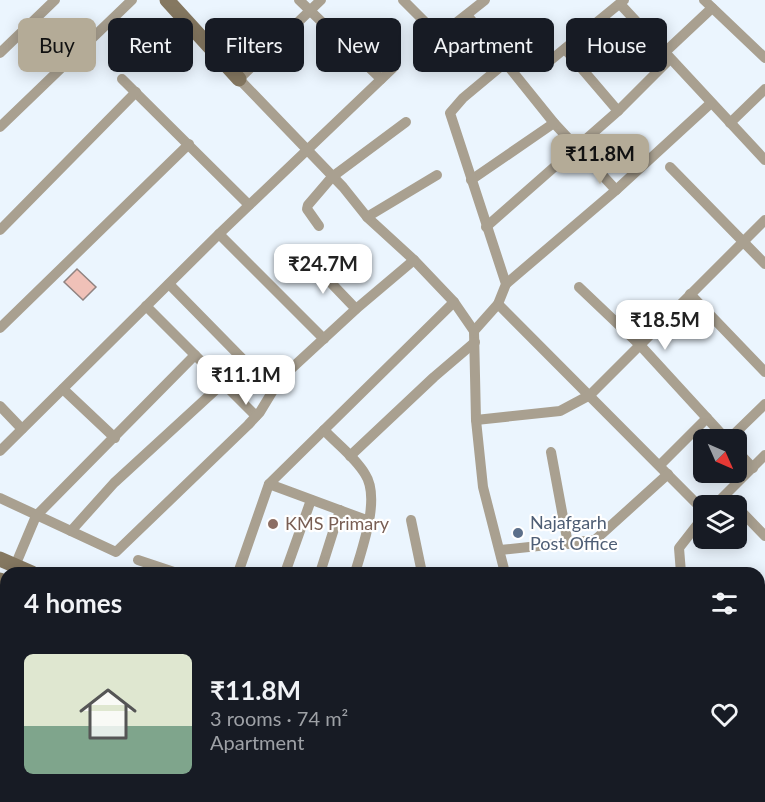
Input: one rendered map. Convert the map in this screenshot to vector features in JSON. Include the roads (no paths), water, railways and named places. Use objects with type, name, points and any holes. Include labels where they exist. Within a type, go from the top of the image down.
[{"type":"street","points":[[0,53],[55,0]]},
{"type":"street","points":[[0,127],[132,0]]},
{"type":"street","points":[[167,0],[367,217],[414,260],[454,302],[474,336],[476,420],[483,487],[504,567]]},
{"type":"street","points":[[299,0],[381,79]]},
{"type":"street","points":[[239,80],[321,0]]},
{"type":"street","points":[[403,0],[429,27],[442,34],[485,0]]},
{"type":"street","points":[[554,58],[622,2],[635,18]]},
{"type":"street","points":[[762,50],[708,4],[667,56],[765,160]]},
{"type":"street","points":[[565,49],[618,111]]},
{"type":"street","points":[[0,451],[219,234],[389,72]]},
{"type":"street","points":[[494,72],[463,98],[450,113],[506,284]]},
{"type":"street","points":[[512,72],[554,123],[616,190]]},
{"type":"street","points":[[486,227],[618,111],[653,72]]},
{"type":"street","points":[[122,79],[249,205]]},
{"type":"street","points":[[730,123],[765,89]]},
{"type":"street","points":[[0,230],[136,92]]},
{"type":"street","points":[[350,456],[474,336],[498,304],[506,284],[616,190],[711,103]]},
{"type":"street","points":[[319,226],[307,207],[332,177],[406,122]]},
{"type":"street","points":[[471,180],[554,123]]},
{"type":"street","points":[[0,328],[189,144]]},
{"type":"street","points":[[670,167],[765,264]]},
{"type":"street","points":[[367,217],[437,175]]},
{"type":"street","points":[[476,420],[560,411],[590,395],[765,220]]},
{"type":"street","points":[[219,234],[324,339]]},
{"type":"street","points":[[0,498],[116,552],[256,416],[268,400],[272,389],[356,309],[414,260]]},
{"type":"street","points":[[310,261],[356,309]]},
{"type":"street","points":[[169,284],[272,389]]},
{"type":"street","points":[[579,287],[639,344],[717,429]]},
{"type":"street","points":[[690,294],[765,372]]},
{"type":"street","points":[[240,567],[269,484],[454,302]]},
{"type":"street","points":[[498,304],[693,500]]},
{"type":"street","points":[[146,306],[256,416]]},
{"type":"street","points":[[14,567],[36,516],[195,356]]},
{"type":"street","points":[[71,531],[114,483],[222,384]]},
{"type":"street","points":[[63,388],[115,438]]},
{"type":"street","points":[[739,429],[765,404]]},
{"type":"street","points":[[0,406],[22,429]]},
{"type":"street","points":[[500,550],[567,544],[595,540],[602,536],[664,470],[707,418]]},
{"type":"street","points":[[324,430],[367,475],[369,482],[369,521],[357,567]]},
{"type":"street","points":[[551,452],[567,544]]},
{"type":"street","points":[[726,495],[765,455]]},
{"type":"street","points":[[747,462],[753,468]]},
{"type":"street","points":[[269,484],[369,521]]},
{"type":"street","points":[[287,567],[311,500]]},
{"type":"street","points":[[322,567],[340,510]]},
{"type":"street","points":[[747,517],[765,536]]},
{"type":"street","points":[[411,520],[421,567]]},
{"type":"street","points":[[681,567],[680,548],[693,531]]},
{"type":"street","points":[[138,560],[159,567]]},
{"type":"place","name":"KMS Primary","points":[[273,524]]},
{"type":"place","name":"Najafgarh Post Office","points":[[518,533]]}]
